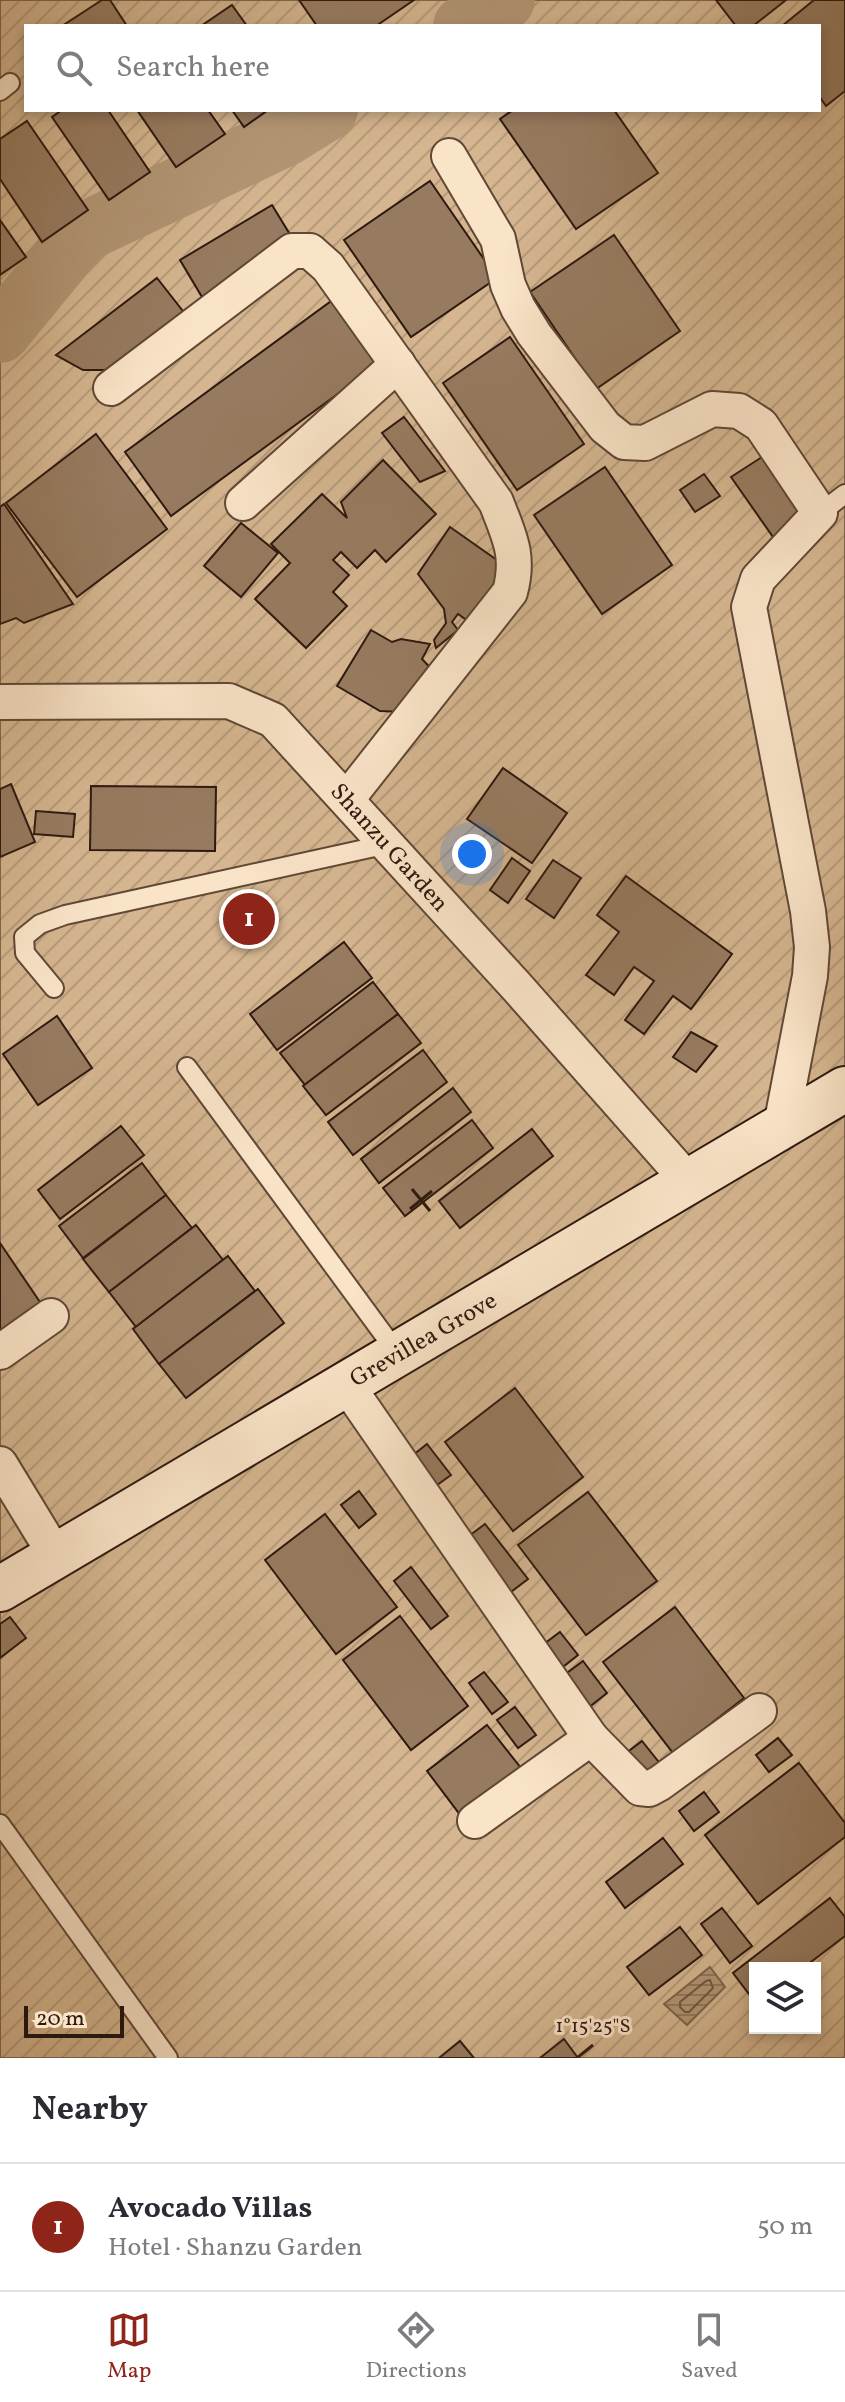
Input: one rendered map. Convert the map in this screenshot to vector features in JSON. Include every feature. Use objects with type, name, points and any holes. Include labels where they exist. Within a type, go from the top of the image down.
[{"type":"street","points":[[449,156],[498,239],[508,285],[518,308],[534,334],[605,427],[624,442],[645,443],[712,409],[739,411],[761,425],[832,503],[758,579],[749,607],[808,911],[812,947],[810,976],[781,1126]]},
{"type":"street","points":[[111,388],[292,251],[310,251],[328,267],[496,502],[516,569],[510,592],[347,799]]},
{"type":"street","points":[[243,503],[398,364]]},
{"type":"street","name":"Shanzu Garden","points":[[0,702],[229,701],[273,720],[388,844],[690,1183]]},
{"type":"street","name":"Grevillea Grove","points":[[0,1589],[845,1089]]},
{"type":"street","points":[[0,1352],[51,1316]]},
{"type":"street","points":[[346,1384],[591,1738],[640,1788],[649,1789],[759,1711]]},
{"type":"street","points":[[0,1464],[56,1556]]},
{"type":"street","points":[[475,1821],[591,1738]]},
{"type":"lane","points":[[54,988],[25,953],[24,937],[40,924],[65,915],[388,844]]},
{"type":"lane","points":[[187,1067],[398,1354]]},
{"type":"lane","points":[[0,1824],[168,2058]]},
{"type":"shaded area","points":[[0,0],[845,0],[845,2058],[0,2058]]},
{"type":"water","points":[[710,1967],[725,1987],[687,2025],[664,2004]]},
{"type":"building","points":[[102,0],[110,0],[126,24],[65,24]]},
{"type":"building","points":[[299,0],[414,0],[379,24],[316,24]]},
{"type":"building","points":[[716,0],[786,0],[756,24],[734,24]]},
{"type":"building","points":[[814,0],[845,0],[845,91],[826,106],[821,99],[821,24],[784,24]]},
{"type":"building","points":[[232,5],[246,24],[204,24]]},
{"type":"building","points":[[59,112],[109,112],[150,172],[109,200],[52,117]]},
{"type":"building","points":[[138,112],[209,112],[225,134],[176,167]]},
{"type":"building","points":[[233,112],[265,112],[244,127]]},
{"type":"building","points":[[510,112],[615,112],[658,173],[576,229],[500,119]]},
{"type":"building","points":[[27,121],[88,210],[42,242],[0,179],[0,139]]},
{"type":"building","points":[[430,181],[497,278],[411,337],[344,240]]},
{"type":"building","points":[[272,205],[294,241],[202,297],[180,260]]},
{"type":"building","points":[[0,220],[26,257],[0,275]]},
{"type":"building","points":[[614,235],[680,331],[596,389],[530,292]]},
{"type":"building","points":[[157,278],[186,315],[114,370],[83,370],[56,355]]},
{"type":"building","points":[[334,299],[380,363],[171,516],[125,452]]},
{"type":"building","points":[[510,337],[584,444],[517,490],[443,383]]},
{"type":"building","points":[[404,417],[445,471],[420,482],[382,433]]},
{"type":"building","points":[[96,434],[167,529],[77,597],[6,503]]},
{"type":"building","points":[[762,457],[802,517],[773,537],[731,477]]},
{"type":"building","points":[[383,460],[436,514],[386,562],[375,550],[357,568],[341,552],[333,560],[349,575],[333,592],[347,606],[306,648],[255,599],[290,563],[271,544],[322,494],[347,518],[341,502]]},
{"type":"building","points":[[605,467],[672,565],[602,614],[534,515]]},
{"type":"building","points":[[704,474],[720,496],[695,512],[680,490]]},
{"type":"building","points":[[4,504],[73,604],[24,623],[16,618],[0,624],[0,507]]},
{"type":"building","points":[[241,523],[278,553],[241,597],[204,566]]},
{"type":"building","points":[[450,527],[511,570],[472,624],[458,614],[452,622],[458,630],[436,648],[434,640],[446,623],[444,609],[418,574]]},
{"type":"building","points":[[371,630],[392,642],[401,639],[430,644],[422,659],[439,677],[403,712],[380,711],[337,686]]},
{"type":"building","points":[[503,768],[567,813],[532,863],[467,819]]},
{"type":"building","points":[[11,784],[35,842],[0,857],[0,789]]},
{"type":"building","points":[[91,786],[216,787],[215,851],[90,850]]},
{"type":"building","points":[[36,811],[75,814],[73,837],[34,834]]},
{"type":"building","points":[[512,858],[530,871],[508,903],[490,890]]},
{"type":"building","points":[[553,860],[581,878],[554,918],[526,899]]},
{"type":"building","points":[[626,876],[732,954],[691,1009],[673,996],[644,1034],[625,1020],[654,981],[634,967],[614,995],[586,975],[619,932],[597,915]]},
{"type":"building","points":[[344,942],[372,978],[277,1050],[250,1014]]},
{"type":"building","points":[[373,982],[398,1014],[305,1085],[280,1053]]},
{"type":"building","points":[[398,1014],[421,1043],[326,1115],[303,1086]]},
{"type":"building","points":[[57,1016],[92,1068],[38,1105],[3,1054]]},
{"type":"building","points":[[691,1032],[717,1046],[696,1072],[673,1057]]},
{"type":"building","points":[[423,1050],[447,1082],[353,1155],[328,1122]]},
{"type":"building","points":[[453,1088],[471,1112],[379,1183],[361,1159]]},
{"type":"building","points":[[472,1120],[493,1148],[405,1216],[383,1188]]},
{"type":"building","points":[[121,1126],[144,1155],[60,1219],[38,1190]]},
{"type":"building","points":[[532,1129],[553,1156],[460,1228],[439,1201]]},
{"type":"building","points":[[142,1163],[166,1195],[83,1258],[59,1226]]},
{"type":"building","points":[[166,1195],[192,1228],[109,1292],[83,1259]]},
{"type":"building","points":[[196,1225],[223,1260],[136,1327],[109,1292]]},
{"type":"building","points":[[0,1243],[44,1308],[0,1339]]},
{"type":"building","points":[[228,1256],[255,1291],[159,1364],[133,1329]]},
{"type":"building","points":[[258,1289],[284,1323],[186,1398],[159,1364]]},
{"type":"building","points":[[515,1388],[583,1477],[513,1531],[445,1442]]},
{"type":"building","points":[[427,1444],[451,1475],[430,1490],[407,1460]]},
{"type":"building","points":[[359,1491],[376,1514],[359,1528],[341,1505]]},
{"type":"building","points":[[588,1492],[657,1581],[586,1635],[518,1545]]},
{"type":"building","points":[[325,1514],[397,1607],[336,1654],[265,1560]]},
{"type":"building","points":[[485,1524],[528,1579],[507,1595],[465,1539]]},
{"type":"building","points":[[411,1567],[448,1616],[431,1629],[394,1581]]},
{"type":"building","points":[[675,1607],[744,1698],[673,1753],[603,1662]]},
{"type":"building","points":[[400,1616],[468,1706],[411,1750],[343,1660]]},
{"type":"building","points":[[10,1617],[26,1638],[0,1658],[0,1624]]},
{"type":"building","points":[[560,1632],[578,1655],[559,1670],[540,1647]]},
{"type":"building","points":[[583,1661],[607,1693],[588,1708],[563,1676]]},
{"type":"building","points":[[484,1672],[508,1702],[492,1714],[469,1683]]},
{"type":"building","points":[[515,1707],[536,1735],[518,1748],[497,1720]]},
{"type":"building","points":[[487,1725],[525,1773],[464,1820],[427,1771]]},
{"type":"building","points":[[778,1738],[792,1755],[769,1772],[756,1755]]},
{"type":"building","points":[[642,1741],[666,1771],[648,1785],[625,1754]]},
{"type":"building","points":[[799,1763],[845,1823],[845,1837],[758,1904],[705,1835]]},
{"type":"building","points":[[704,1792],[719,1812],[694,1831],[679,1811]]},
{"type":"building","points":[[663,1838],[683,1864],[625,1908],[606,1882]]},
{"type":"building","points":[[830,1898],[845,1917],[845,1936],[811,1962],[749,1962],[749,1994],[733,1973]]},
{"type":"building","points":[[722,1908],[752,1946],[730,1963],[701,1924]]},
{"type":"building","points":[[680,1927],[702,1955],[649,1995],[627,1967]]},
{"type":"building","points":[[564,2039],[578,2058],[540,2058]]},
{"type":"building","points":[[460,2041],[474,2058],[439,2058]]},
{"type":"waterway","points":[[466,24],[505,0]]},
{"type":"waterway","points":[[0,333],[82,233],[286,136],[325,112]]},
{"type":"place","name":"Avocado Villas","points":[[249,919]]}]
